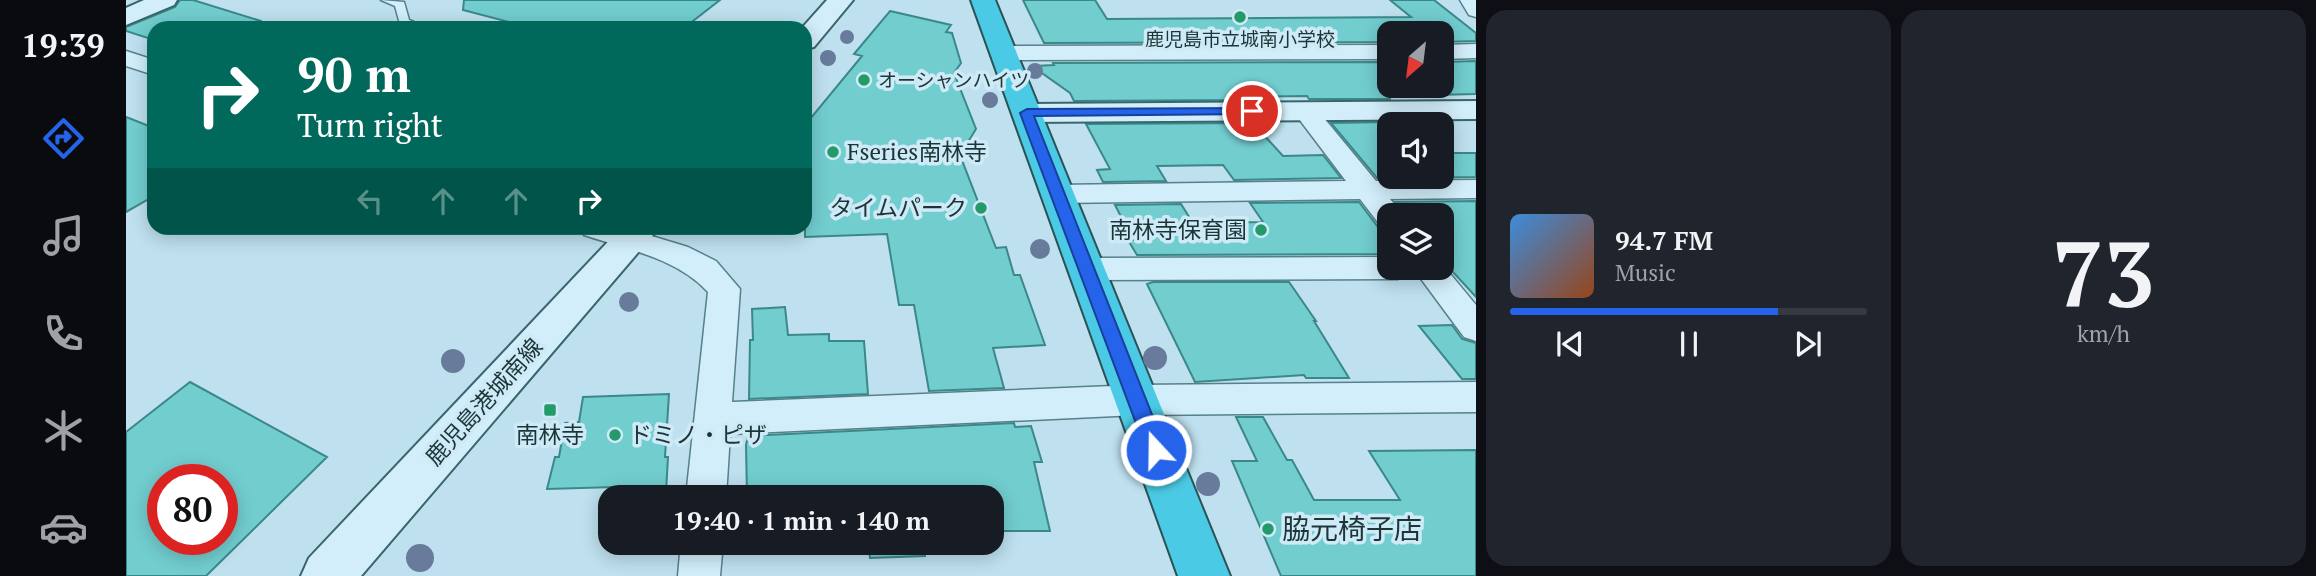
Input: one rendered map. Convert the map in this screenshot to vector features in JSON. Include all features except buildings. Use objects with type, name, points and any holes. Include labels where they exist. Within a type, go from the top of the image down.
[{"type":"highway","points":[[983,0],[1204,576]]},
{"type":"street","points":[[126,17],[165,0]]},
{"type":"street","points":[[812,33],[841,0]]},
{"type":"street","points":[[1470,0],[1476,11]]},
{"type":"street","points":[[1454,52],[1476,51]]},
{"type":"street","points":[[1005,53],[1377,52]]},
{"type":"street","points":[[126,58],[147,66]]},
{"type":"street","points":[[1027,113],[1476,110]]},
{"type":"street","points":[[1305,111],[1378,203]]},
{"type":"street","points":[[1057,194],[1476,189]]},
{"type":"street","name":"鹿児島港城南線","points":[[327,576],[618,235]]},
{"type":"street","points":[[628,235],[705,269],[724,289],[707,485]]},
{"type":"street","points":[[1086,268],[1377,268]]},
{"type":"street","points":[[1438,280],[1476,328]]},
{"type":"street","points":[[713,419],[1137,400],[1476,397]]},
{"type":"street","points":[[699,576],[701,555]]},
{"type":"lane","points":[[386,0],[400,4],[404,21]]},
{"type":"place","name":"鹿児島市立城南小学校","points":[[1240,17]]},
{"type":"place","name":"オーシャンハイツ","points":[[864,80]]},
{"type":"place","name":"Fseries南林寺","points":[[833,152]]},
{"type":"place","name":"タイムパーク","points":[[981,208]]},
{"type":"place","name":"南林寺保育園","points":[[1261,230]]},
{"type":"place","name":"南林寺","points":[[550,410]]},
{"type":"place","name":"ドミノ・ピザ","points":[[615,435]]},
{"type":"place","name":"脇元椅子店","points":[[1268,529]]},
{"type":"route","points":[[1156,450],[1027,113],[1252,111]]}]
